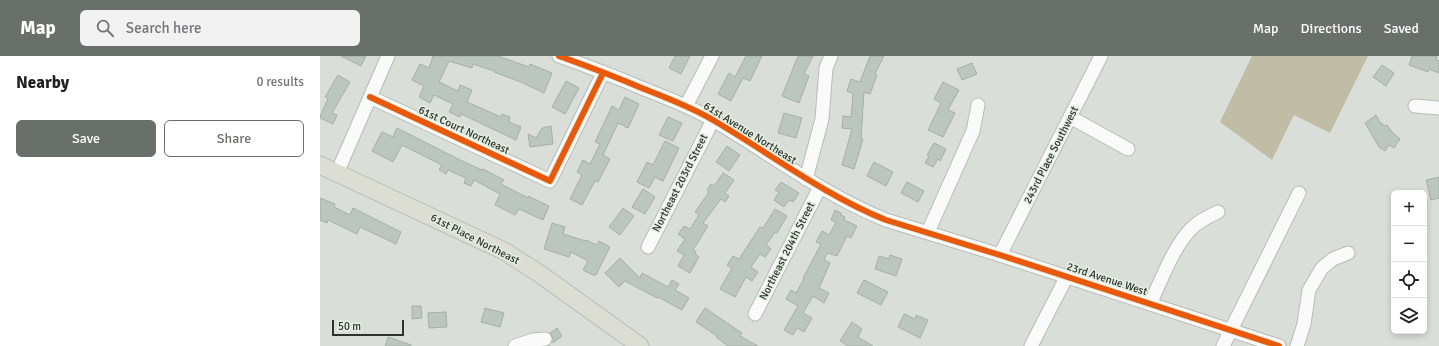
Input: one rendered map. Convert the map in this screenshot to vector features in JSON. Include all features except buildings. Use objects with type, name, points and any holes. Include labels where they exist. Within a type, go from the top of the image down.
[{"type":"main road","name":"61st Place Northeast","points":[[320,165],[504,251],[540,274],[640,346]]},
{"type":"street","points":[[337,173],[388,56]]},
{"type":"street","name":"61st Avenue Northeast","points":[[559,56],[588,61],[604,73],[686,106],[713,120],[806,179],[852,206],[886,220],[928,232]]},
{"type":"street","points":[[686,106],[712,56]]},
{"type":"street","points":[[806,179],[822,119],[826,68],[831,56]]},
{"type":"street","name":"243rd Place Southwest","points":[[1000,255],[1101,56]]},
{"type":"street","name":"61st Court Northeast","points":[[370,97],[550,181],[604,73]]},
{"type":"street","points":[[928,232],[973,132],[978,105]]},
{"type":"street","points":[[1415,106],[1439,108]]},
{"type":"street","points":[[1070,117],[1128,149]]},
{"type":"street","name":"Northeast 203rd Street","points":[[648,247],[713,120]]},
{"type":"street","name":"Northeast 204th Street","points":[[755,314],[820,187]]},
{"type":"street","points":[[1223,346],[1299,193]]},
{"type":"street","points":[[1150,304],[1178,245],[1192,228],[1218,212]]},
{"type":"street","name":"23rd Avenue West","points":[[928,232],[1279,346]]},
{"type":"street","points":[[1297,346],[1304,324],[1309,290],[1322,268],[1333,259],[1348,253]]},
{"type":"street","points":[[1031,346],[1067,276]]},
{"type":"street","points":[[516,346],[533,340],[545,339]]},
{"type":"shaded area","points":[[1252,56],[1368,56],[1330,133],[1294,115],[1272,160],[1220,122]]},
{"type":"cycle path","points":[[559,56],[623,80],[696,111],[735,133],[841,199],[886,220],[1000,255],[1279,346]]},
{"type":"cycle path","points":[[370,97],[550,181],[603,73]]}]
